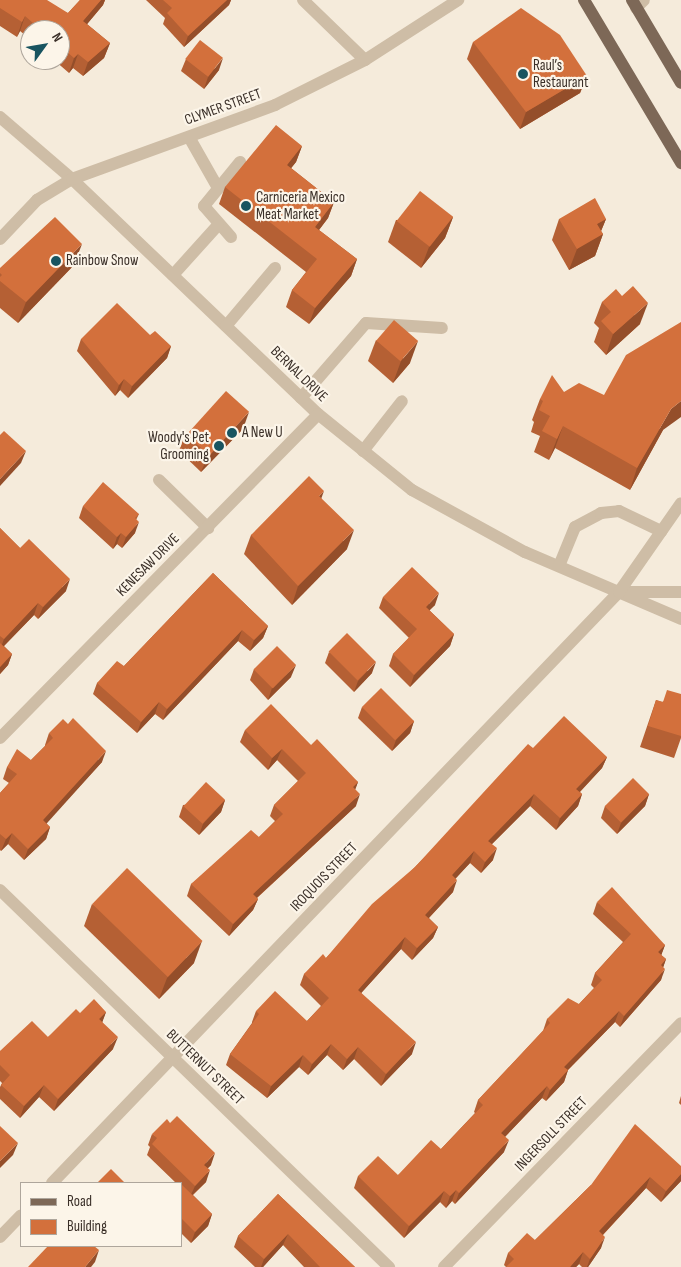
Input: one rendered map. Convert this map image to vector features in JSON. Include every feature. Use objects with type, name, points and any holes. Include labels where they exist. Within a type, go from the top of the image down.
[{"type":"main road","points":[[584,0],[681,163]]},
{"type":"main road","points":[[637,3],[681,83]]},
{"type":"street","points":[[303,0],[365,60]]},
{"type":"street","name":"CLYMER STREET","points":[[0,239],[37,200],[72,179],[275,105],[365,60],[458,0]]},
{"type":"street","name":"BERNAL DRIVE","points":[[0,117],[72,179],[318,414],[412,490],[559,566],[681,619]]},
{"type":"street","points":[[189,137],[218,188]]},
{"type":"street","points":[[231,237],[218,225],[204,206],[240,162]]},
{"type":"street","points":[[173,275],[218,225]]},
{"type":"street","points":[[226,326],[275,268]]},
{"type":"street","points":[[301,398],[366,322],[442,328]]},
{"type":"street","points":[[363,451],[402,401]]},
{"type":"street","name":"KENESAW DRIVE","points":[[0,738],[318,414]]},
{"type":"street","points":[[159,480],[208,528]]},
{"type":"street","name":"IROQUOIS STREET","points":[[53,1182],[620,592],[681,503]]},
{"type":"street","points":[[559,566],[575,528],[601,513],[619,511],[661,531]]},
{"type":"street","name":"BERNAL DRIVE","points":[[620,592],[681,592]]},
{"type":"street","name":"BUTTERNUT STREET","points":[[0,890],[388,1267]]},
{"type":"street","name":"INGERSOLL STREET","points":[[444,1267],[681,1023]]},
{"type":"street","points":[[0,1237],[20,1216]]},
{"type":"building","points":[[0,0],[47,0],[68,13],[80,0],[101,0],[83,21],[110,43],[88,62],[78,54],[74,58],[70,55],[70,20],[30,20],[25,16],[23,20],[20,21],[0,8]]},
{"type":"building","points":[[163,0],[227,0],[188,36],[167,13],[172,8]]},
{"type":"building","points":[[521,8],[560,35],[587,76],[526,112],[473,42]]},
{"type":"building","points":[[200,40],[223,58],[208,77],[185,59]]},
{"type":"building","points":[[276,125],[302,146],[287,165],[334,202],[315,227],[357,259],[315,308],[292,290],[317,259],[225,187]]},
{"type":"building","points":[[420,191],[453,217],[430,247],[397,221]]},
{"type":"building","points":[[595,198],[606,219],[597,224],[603,234],[577,249],[559,219]]},
{"type":"building","points":[[55,217],[82,244],[26,302],[0,281],[2,275],[0,268]]},
{"type":"building","points":[[633,286],[648,303],[613,334],[601,321],[611,312],[602,302],[616,289],[622,296]]},
{"type":"building","points":[[117,303],[150,335],[155,331],[171,346],[132,386],[124,379],[119,385],[81,339]]},
{"type":"building","points":[[394,320],[418,341],[400,361],[376,340]]},
{"type":"building","points":[[681,322],[681,401],[671,409],[637,468],[563,426],[557,439],[542,431],[550,416],[539,410],[543,401],[540,399],[552,375],[564,392],[579,383],[604,395],[626,355]]},
{"type":"building","points":[[226,391],[249,412],[210,456],[187,435]]},
{"type":"building","points":[[4,431],[26,451],[0,479],[0,435]]},
{"type":"building","points":[[309,476],[324,491],[319,496],[354,530],[298,586],[251,535]]},
{"type":"building","points":[[103,482],[139,514],[135,518],[139,522],[126,537],[121,533],[117,537],[83,506]]},
{"type":"building","points":[[0,528],[20,548],[29,539],[70,579],[43,607],[38,603],[4,639],[0,636]]},
{"type":"building","points":[[412,567],[439,593],[426,607],[454,634],[414,675],[393,654],[417,629],[383,597]]},
{"type":"building","points":[[213,573],[268,626],[254,640],[242,630],[167,709],[159,702],[141,722],[97,683],[117,661],[124,666]]},
{"type":"building","points":[[347,633],[376,662],[358,680],[329,651]]},
{"type":"building","points":[[0,643],[12,654],[0,667]]},
{"type":"building","points":[[277,646],[296,665],[273,688],[254,669]]},
{"type":"building","points":[[381,688],[414,721],[395,740],[362,707]]},
{"type":"building","points":[[667,690],[681,694],[681,736],[648,726],[656,700],[663,702]]},
{"type":"building","points":[[271,704],[311,745],[317,739],[358,782],[353,787],[360,794],[253,894],[258,899],[233,924],[191,884],[251,830],[259,837],[283,814],[274,805],[306,773],[282,749],[272,758],[245,730]]},
{"type":"building","points":[[564,716],[607,757],[576,789],[582,794],[560,818],[534,794],[488,841],[497,848],[485,862],[474,851],[452,875],[457,880],[425,915],[438,927],[417,948],[405,937],[358,990],[416,1042],[386,1074],[358,1047],[347,1059],[331,1044],[312,1064],[303,1055],[271,1086],[230,1054],[259,1014],[256,1011],[275,991],[307,1021],[329,998],[304,974],[323,954],[326,958],[372,904],[415,867],[528,744],[533,748]]},
{"type":"building","points":[[73,718],[106,751],[43,820],[50,827],[28,849],[12,833],[6,839],[0,834],[0,793],[17,774],[7,767],[17,749],[31,760],[53,738],[49,733],[63,719],[68,724]]},
{"type":"building","points":[[633,778],[649,794],[621,823],[605,806]]},
{"type":"building","points":[[206,782],[225,800],[203,824],[183,806]]},
{"type":"building","points":[[127,868],[203,941],[168,977],[92,904]]},
{"type":"building","points":[[612,887],[665,945],[658,952],[666,959],[661,965],[665,969],[624,1016],[619,1011],[564,1067],[568,1070],[550,1090],[547,1086],[501,1133],[509,1140],[459,1193],[456,1190],[450,1196],[444,1191],[409,1226],[358,1176],[378,1156],[398,1175],[431,1140],[441,1149],[483,1105],[478,1100],[550,1023],[547,1019],[568,998],[579,1004],[602,980],[595,973],[631,934],[597,902]]},
{"type":"building","points":[[94,999],[106,1012],[99,1019],[118,1037],[58,1099],[44,1085],[24,1106],[1,1085],[10,1075],[0,1065],[0,1051],[32,1021],[48,1037],[76,1009],[80,1013]]},
{"type":"building","points":[[177,1116],[215,1153],[204,1165],[210,1170],[195,1186],[152,1144],[157,1138],[152,1134],[167,1119],[170,1123]]},
{"type":"building","points":[[635,1124],[681,1166],[681,1174],[666,1191],[650,1177],[599,1231],[605,1237],[590,1259],[583,1252],[570,1267],[506,1267],[514,1259],[508,1253],[527,1233],[535,1240],[591,1185]]},
{"type":"building","points":[[0,1126],[18,1143],[0,1161]]},
{"type":"building","points":[[111,1169],[124,1182],[98,1182]]},
{"type":"building","points":[[182,1185],[212,1214],[195,1232],[182,1219]]},
{"type":"building","points":[[278,1194],[355,1267],[320,1267],[288,1234],[264,1259],[238,1236]]},
{"type":"building","points":[[47,1247],[95,1247],[99,1250],[85,1267],[28,1267]]},
{"type":"place","name":"Raul’s Restaurant","points":[[523,74]]},
{"type":"place","name":"Carniceria Mexico Meat Market","points":[[246,206]]},
{"type":"place","name":"Rainbow Snow","points":[[56,261]]},
{"type":"place","name":"A New U","points":[[232,433]]},
{"type":"place","name":"Woody's Pet Grooming","points":[[219,446]]}]
